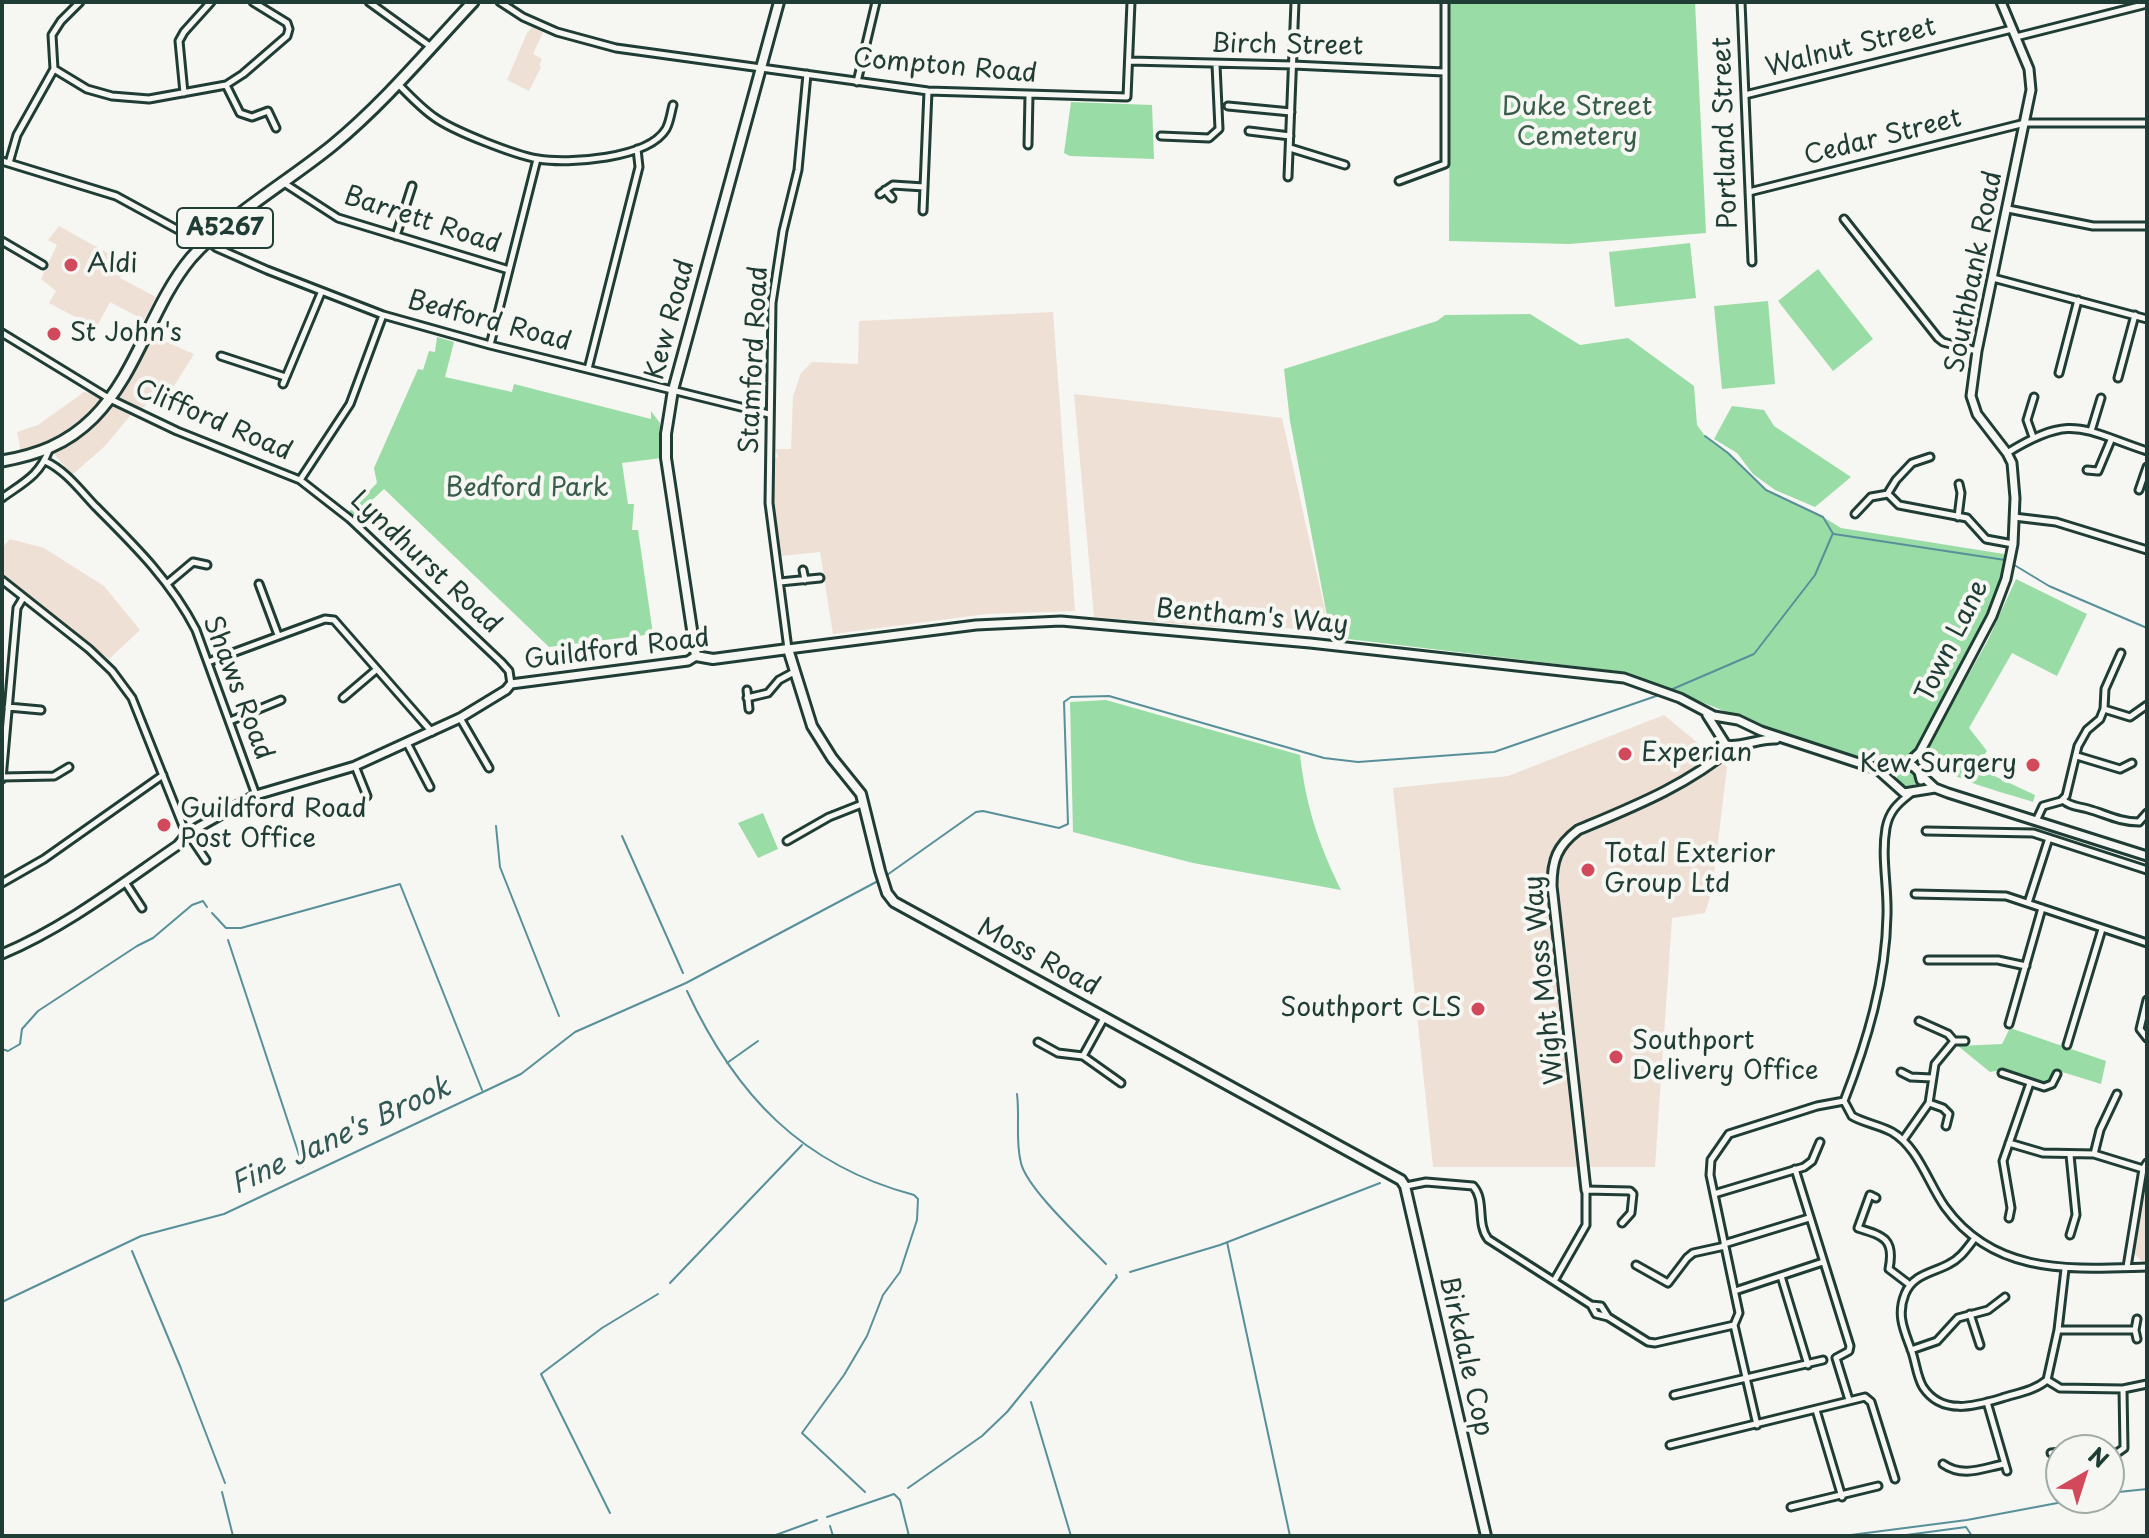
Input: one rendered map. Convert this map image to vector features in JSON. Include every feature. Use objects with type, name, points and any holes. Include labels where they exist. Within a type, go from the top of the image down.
[{"type":"main road","name":"Kew Road","points":[[696,656],[666,458],[666,434],[673,390],[779,2]]},
{"type":"main road","name":"A5267","points":[[2,461],[49,450],[92,420],[110,399],[166,296],[191,259],[353,127],[471,3]]},
{"type":"main road","name":"Guildford Road","points":[[696,656],[713,659],[788,649]]},
{"type":"main road","name":"Moss Road","points":[[788,649],[812,726],[832,758],[861,794],[880,872],[894,902],[1395,1175],[1405,1186]]},
{"type":"main road","name":"Birkdale Cop","points":[[1405,1186],[1486,1536]]},
{"type":"street","points":[[5,162],[54,69],[52,35],[80,2]]},
{"type":"street","points":[[184,93],[179,41],[211,2]]},
{"type":"street","points":[[54,69],[87,89],[112,96],[149,99],[226,85],[287,36],[287,23],[253,2]]},
{"type":"street","points":[[369,2],[431,47]]},
{"type":"street","name":"Compton Road","points":[[500,2],[523,17],[584,41],[616,48],[928,91],[1127,97],[1129,61]]},
{"type":"street","points":[[857,82],[876,2]]},
{"type":"street","points":[[1129,61],[1131,2]]},
{"type":"street","points":[[1288,177],[1295,2]]},
{"type":"street","points":[[1399,181],[1445,164],[1445,2]]},
{"type":"street","name":"Portland Street","points":[[1741,2],[1752,262]]},
{"type":"street","name":"Southbank Road","points":[[2001,2],[2031,81],[2008,209],[1977,351],[1971,396],[1982,422],[2007,453],[2014,474],[2013,544]]},
{"type":"street","name":"Walnut Street","points":[[1745,95],[2147,4]]},
{"type":"street","name":"Birch Street","points":[[1129,61],[1444,72]]},
{"type":"street","points":[[1161,136],[1209,138],[1219,129],[1216,65]]},
{"type":"street","name":"Stamford Road","points":[[788,649],[769,503],[772,303],[783,231],[798,170],[807,74]]},
{"type":"street","points":[[396,83],[434,118],[460,132],[537,159],[591,159],[637,149],[657,139],[667,128],[673,105]]},
{"type":"street","points":[[226,85],[240,113],[252,117],[268,111],[276,128]]},
{"type":"street","points":[[923,211],[928,91]]},
{"type":"street","points":[[1028,145],[1029,95]]},
{"type":"street","points":[[1228,106],[1291,112]]},
{"type":"street","name":"Cedar Street","points":[[1749,192],[2025,123],[2147,123]]},
{"type":"street","points":[[1249,131],[1290,136]]},
{"type":"street","points":[[1290,148],[1345,165]]},
{"type":"street","points":[[588,369],[639,167],[637,149]]},
{"type":"street","points":[[490,345],[537,159]]},
{"type":"street","name":"Bedford Road","points":[[5,162],[116,196],[217,248],[321,293],[383,315],[490,345],[769,414]]},
{"type":"street","name":"Barrett Road","points":[[284,183],[338,218],[509,270]]},
{"type":"street","points":[[892,198],[882,192],[893,185],[924,187]]},
{"type":"street","points":[[396,236],[412,186]]},
{"type":"street","points":[[2008,209],[2093,226],[2147,226]]},
{"type":"street","points":[[1844,219],[1938,338],[1977,351]]},
{"type":"street","points":[[2,241],[43,265]]},
{"type":"street","points":[[1993,278],[2147,319]]},
{"type":"street","points":[[222,366],[224,357],[284,380],[321,293]]},
{"type":"street","points":[[2059,373],[2078,300]]},
{"type":"street","points":[[300,480],[350,404],[383,315]]},
{"type":"street","points":[[2118,378],[2135,315]]},
{"type":"street","name":"Clifford Road","points":[[2,333],[110,399],[177,431],[300,480]]},
{"type":"street","points":[[2033,437],[2027,420],[2034,397]]},
{"type":"street","points":[[2091,431],[2101,398]]},
{"type":"street","points":[[2007,453],[2033,437],[2068,427],[2091,431],[2147,451]]},
{"type":"street","points":[[2087,470],[2098,471],[2111,440]]},
{"type":"street","points":[[2,498],[35,474],[49,450]]},
{"type":"street","points":[[1888,494],[1912,463],[1930,457]]},
{"type":"street","name":"Shaws Road","points":[[45,461],[66,476],[168,583],[191,619],[256,795]]},
{"type":"street","points":[[2139,490],[2147,467]]},
{"type":"street","name":"Lyndhurst Road","points":[[300,480],[350,519],[501,662],[509,671],[511,684]]},
{"type":"street","points":[[1958,517],[1959,484]]},
{"type":"street","points":[[1855,514],[1871,497],[1888,494]]},
{"type":"street","points":[[1888,494],[1899,505],[1967,518],[1986,539],[2013,544]]},
{"type":"street","points":[[2014,517],[2064,524],[2147,550]]},
{"type":"street","name":"Town Lane","points":[[1903,766],[1920,752],[1992,616],[2013,544]]},
{"type":"street","points":[[168,583],[193,562],[207,565]]},
{"type":"street","points":[[803,570],[805,580]]},
{"type":"street","points":[[780,582],[820,578]]},
{"type":"street","points":[[2,580],[89,649],[112,671],[132,698],[188,833],[206,860]]},
{"type":"street","points":[[259,584],[278,635]]},
{"type":"street","points":[[23,598],[17,608],[2,778],[54,776],[69,767]]},
{"type":"street","points":[[208,662],[325,619],[334,620],[432,732]]},
{"type":"street","name":"Bentham's Way","points":[[788,649],[976,625],[1061,621],[1310,643],[1624,678],[1729,719]]},
{"type":"street","points":[[2063,800],[2078,746],[2087,730],[2100,719],[2105,689],[2121,653]]},
{"type":"street","name":"Guildford Road","points":[[2,954],[56,927],[178,845],[188,833],[256,795],[355,766],[460,718],[511,684],[688,661],[696,656]]},
{"type":"street","points":[[343,698],[377,669]]},
{"type":"street","points":[[747,698],[768,693],[779,680],[794,672]]},
{"type":"street","points":[[747,690],[749,709]]},
{"type":"street","points":[[230,721],[281,700]]},
{"type":"street","points":[[2104,709],[2130,717],[2147,705]]},
{"type":"street","points":[[8,707],[41,710]]},
{"type":"street","points":[[1706,712],[1726,745],[1767,739],[1790,740]]},
{"type":"street","points":[[460,718],[489,768]]},
{"type":"street","points":[[1711,764],[1721,724],[1729,719],[1877,769],[1904,793],[1935,788]]},
{"type":"street","points":[[1738,745],[1746,730],[1742,723]]},
{"type":"street","points":[[407,743],[430,787]]},
{"type":"street","name":"Wight Moss Way","points":[[1586,1190],[1552,886],[1554,856],[1578,830],[1671,790],[1738,745]]},
{"type":"street","name":"Town Lane","points":[[1920,752],[1920,775]]},
{"type":"street","points":[[2077,756],[2120,769],[2132,763]]},
{"type":"street","points":[[355,766],[367,796]]},
{"type":"street","points":[[1844,1101],[1857,1069],[1884,971],[1887,913],[1885,830],[1895,806],[1895,773],[1903,766]]},
{"type":"street","points":[[1877,769],[1913,766],[1935,788],[2147,856]]},
{"type":"street","points":[[2,883],[44,859],[163,775]]},
{"type":"street","points":[[1895,806],[1915,791],[1921,783],[1920,775]]},
{"type":"street","points":[[2036,822],[2040,808],[2063,800],[2071,806],[2129,822],[2145,823],[2147,813]]},
{"type":"street","points":[[787,841],[829,817],[863,803]]},
{"type":"street","points":[[1926,831],[2033,833],[2147,870]]},
{"type":"street","points":[[2028,903],[2049,838]]},
{"type":"street","points":[[125,882],[142,908]]},
{"type":"street","points":[[1915,894],[2006,896],[2147,943]]},
{"type":"street","points":[[2009,1024],[2042,908]]},
{"type":"street","points":[[2067,1045],[2102,929]]},
{"type":"street","points":[[1928,960],[1998,960],[2026,966]]},
{"type":"street","points":[[2147,1000],[2140,1025],[2141,1033],[2147,1038]]},
{"type":"street","points":[[1083,1056],[1104,1017]]},
{"type":"street","points":[[1919,1021],[1948,1034],[1954,1041],[1965,1041]]},
{"type":"street","points":[[1903,1140],[1929,1103],[1935,1064],[1954,1041]]},
{"type":"street","points":[[1038,1042],[1058,1053],[1083,1056],[1121,1083]]},
{"type":"street","points":[[1901,1072],[1911,1077],[1932,1078]]},
{"type":"street","points":[[2002,1073],[2048,1087],[2057,1074]]},
{"type":"street","points":[[2009,1218],[2011,1208],[2003,1161],[2030,1083]]},
{"type":"street","points":[[2094,1154],[2100,1130],[2117,1094]]},
{"type":"street","points":[[1844,1101],[1852,1116],[1903,1140],[1945,1207],[1975,1238],[2014,1258],[2038,1266],[2065,1269],[2147,1267]]},
{"type":"street","points":[[1757,1425],[1734,1325],[1739,1313],[1709,1164],[1729,1134],[1817,1106],[1844,1101]]},
{"type":"street","points":[[1929,1103],[1949,1114],[1958,1114]]},
{"type":"street","points":[[1946,1126],[1949,1114]]},
{"type":"street","points":[[1714,1194],[1809,1164],[1820,1142]]},
{"type":"street","points":[[2009,1143],[2043,1153],[2094,1154],[2145,1166],[2127,1267]]},
{"type":"street","points":[[2070,1155],[2076,1215],[2070,1235]]},
{"type":"street","points":[[1795,1169],[1851,1349],[1836,1358],[1849,1400]]},
{"type":"street","points":[[1405,1186],[1426,1182],[1473,1186],[1478,1192],[1482,1230],[1488,1239],[1591,1305],[1601,1306],[1608,1317],[1655,1343],[1734,1325]]},
{"type":"street","points":[[1868,1187],[1873,1196],[1858,1228],[1882,1236],[1892,1254],[1889,1269],[1910,1285]]},
{"type":"street","points":[[1554,1281],[1583,1234],[1586,1190],[1630,1191],[1633,1194],[1631,1213],[1622,1223]]},
{"type":"street","points":[[1636,1265],[1668,1283],[1693,1253],[1809,1218]]},
{"type":"street","points":[[1975,1238],[1960,1257],[1931,1270],[1910,1285],[1904,1296],[1901,1318],[1922,1386],[1942,1404],[1963,1408],[2036,1388],[2047,1380],[2058,1330],[2065,1269]]},
{"type":"street","points":[[1735,1291],[1823,1262]]},
{"type":"street","points":[[1781,1276],[1808,1365]]},
{"type":"street","points":[[1911,1350],[1937,1341],[1958,1318],[1988,1310],[2003,1300],[2007,1308]]},
{"type":"street","points":[[1970,1314],[1980,1345]]},
{"type":"street","points":[[2137,1319],[2137,1339]]},
{"type":"street","points":[[2058,1330],[2135,1330]]},
{"type":"street","points":[[1674,1395],[1823,1360]]},
{"type":"street","points":[[2047,1380],[2060,1388],[2123,1389],[2147,1384]]},
{"type":"street","points":[[2123,1389],[2124,1434]]},
{"type":"street","points":[[1670,1445],[1861,1396],[1870,1399],[1895,1479]]},
{"type":"street","points":[[1943,1464],[1949,1473],[2006,1467],[1987,1402]]},
{"type":"street","points":[[1816,1410],[1842,1497]]},
{"type":"street","points":[[1791,1507],[1878,1486]]},
{"type":"shaded area","points":[[532,27],[543,32],[533,54],[542,59],[529,91],[507,80]]},
{"type":"shaded area","points":[[59,226],[127,264],[120,278],[156,297],[144,320],[110,302],[96,328],[49,303],[56,291],[41,279],[57,245],[48,240]]},
{"type":"shaded area","points":[[1053,312],[1075,611],[987,614],[833,634],[820,552],[781,556],[774,504],[773,459],[778,457],[775,449],[791,449],[793,396],[801,373],[812,362],[858,364],[859,321]]},
{"type":"shaded area","points":[[150,335],[194,354],[174,386],[155,384],[146,405],[130,416],[105,446],[72,475],[44,442],[21,452],[17,432],[38,425],[84,392],[120,397]]},
{"type":"shaded area","points":[[1074,394],[1282,418],[1331,637],[1300,629],[1242,625],[1215,627],[1094,617]]},
{"type":"shaded area","points":[[10,539],[44,548],[104,586],[140,630],[109,659],[3,575],[2,548]]},
{"type":"shaded area","points":[[1664,715],[1727,767],[1712,890],[1705,913],[1672,918],[1655,1167],[1433,1167],[1393,788],[1508,776]]},
{"type":"shaded area","points":[[2147,1185],[2147,1262],[2143,1263],[2133,1252]]},
{"type":"green space","name":"Duke Street Cemetery","points":[[1450,2],[1695,2],[1706,233],[1569,244],[1449,241]]},
{"type":"green space","points":[[1071,102],[1152,105],[1154,159],[1070,156],[1064,153]]},
{"type":"green space","points":[[1690,243],[1696,298],[1615,307],[1609,252]]},
{"type":"green space","points":[[1818,269],[1873,339],[1833,371],[1778,301]]},
{"type":"green space","points":[[1768,301],[1775,384],[1722,389],[1714,306]]},
{"type":"green space","points":[[1530,314],[1580,345],[1628,338],[1694,386],[1697,425],[1705,436],[1728,453],[1766,490],[1841,528],[2010,555],[2006,579],[1913,760],[1911,769],[1918,778],[1913,788],[1903,789],[1897,782],[1897,773],[1770,729],[1625,672],[1331,637],[1290,421],[1284,369],[1437,321],[1445,315]]},
{"type":"green space","name":"Bedford Park","points":[[437,337],[454,342],[445,377],[512,392],[514,384],[651,419],[651,411],[660,423],[661,458],[622,463],[628,504],[634,504],[632,530],[638,530],[653,634],[549,647],[384,489],[354,517],[349,512],[377,483],[374,468],[418,369],[423,370],[429,351],[435,352]]},
{"type":"green space","points":[[1732,406],[1764,410],[1774,426],[1851,477],[1815,507],[1775,490],[1753,474],[1737,453],[1714,439]]},
{"type":"green space","points":[[2016,579],[2087,614],[2057,676],[2012,653],[1969,728],[1987,751],[1975,767],[2035,795],[2033,802],[1961,778],[1936,764],[1927,755],[1928,747],[1988,640]]},
{"type":"green space","points":[[1106,700],[1300,755],[1314,824],[1341,890],[1193,863],[1073,832],[1070,702]]},
{"type":"green space","points":[[763,813],[778,849],[758,858],[738,823]]},
{"type":"green space","points":[[2010,1028],[2106,1061],[2101,1084],[2059,1071],[2048,1085],[2001,1070],[1990,1072],[1958,1046],[2002,1044]]},
{"type":"waterway","points":[[1705,436],[1728,453],[1766,490],[1823,517],[1832,532]]},
{"type":"waterway","points":[[1668,691],[1754,654],[1815,575],[1833,533]]},
{"type":"waterway","points":[[1834,534],[2005,560]]},
{"type":"waterway","points":[[2011,563],[2049,586],[2147,628]]},
{"type":"waterway","points":[[887,875],[976,812],[1059,828],[1068,824],[1064,702],[1071,697],[1109,696],[1324,758],[1358,762],[1494,752],[1662,694]]},
{"type":"waterway","points":[[496,826],[500,867],[559,1016]]},
{"type":"waterway","points":[[622,836],[683,973]]},
{"type":"waterway","name":"Fine Jane's Brook","points":[[2,1302],[141,1236],[224,1214],[521,1074],[575,1032],[686,983],[878,881]]},
{"type":"waterway","points":[[212,913],[226,928],[241,928],[400,884],[482,1090]]},
{"type":"waterway","points":[[2,1049],[8,1051],[20,1044],[22,1029],[38,1011],[153,938],[192,905],[203,901],[207,907]]},
{"type":"waterway","points":[[228,940],[303,1167]]},
{"type":"waterway","points":[[687,991],[727,1062],[750,1093],[776,1120],[838,1165],[918,1199],[917,1220],[900,1272],[883,1295],[867,1336],[844,1375],[802,1433],[865,1492]]},
{"type":"waterway","points":[[727,1063],[758,1041]]},
{"type":"waterway","points":[[1017,1094],[1018,1146],[1026,1174],[1045,1201],[1106,1264]]},
{"type":"waterway","points":[[670,1283],[802,1145]]},
{"type":"waterway","points":[[1130,1272],[1220,1245],[1380,1183]]},
{"type":"waterway","points":[[1227,1242],[1290,1536]]},
{"type":"waterway","points":[[132,1251],[225,1483]]},
{"type":"waterway","points":[[908,1488],[982,1436],[1007,1412],[1116,1275]]},
{"type":"waterway","points":[[610,1513],[541,1374],[602,1328],[658,1294]]},
{"type":"waterway","points":[[1031,1402],[1071,1536]]},
{"type":"waterway","points":[[2125,1491],[2147,1489]]},
{"type":"waterway","points":[[222,1492],[233,1536]]},
{"type":"waterway","points":[[827,1517],[894,1494],[900,1500],[909,1536]]},
{"type":"waterway","points":[[1843,1536],[1967,1520],[2045,1505]]},
{"type":"waterway","points":[[773,1536],[817,1520]]},
{"type":"waterway","points":[[830,1526],[833,1536]]},
{"type":"waterway","points":[[1899,1536],[1966,1527],[1972,1536]]},
{"type":"place","name":"Aldi","points":[[71,265]]},
{"type":"place","name":"St John's","points":[[54,334]]},
{"type":"place","name":"Experian","points":[[1625,754]]},
{"type":"place","name":"Kew Surgery","points":[[2033,765]]},
{"type":"place","name":"Guildford Road Post Office","points":[[164,825]]},
{"type":"place","name":"Total Exterior Group Ltd","points":[[1588,870]]},
{"type":"place","name":"Southport CLS","points":[[1478,1009]]},
{"type":"place","name":"Southport Delivery Office","points":[[1616,1057]]}]
